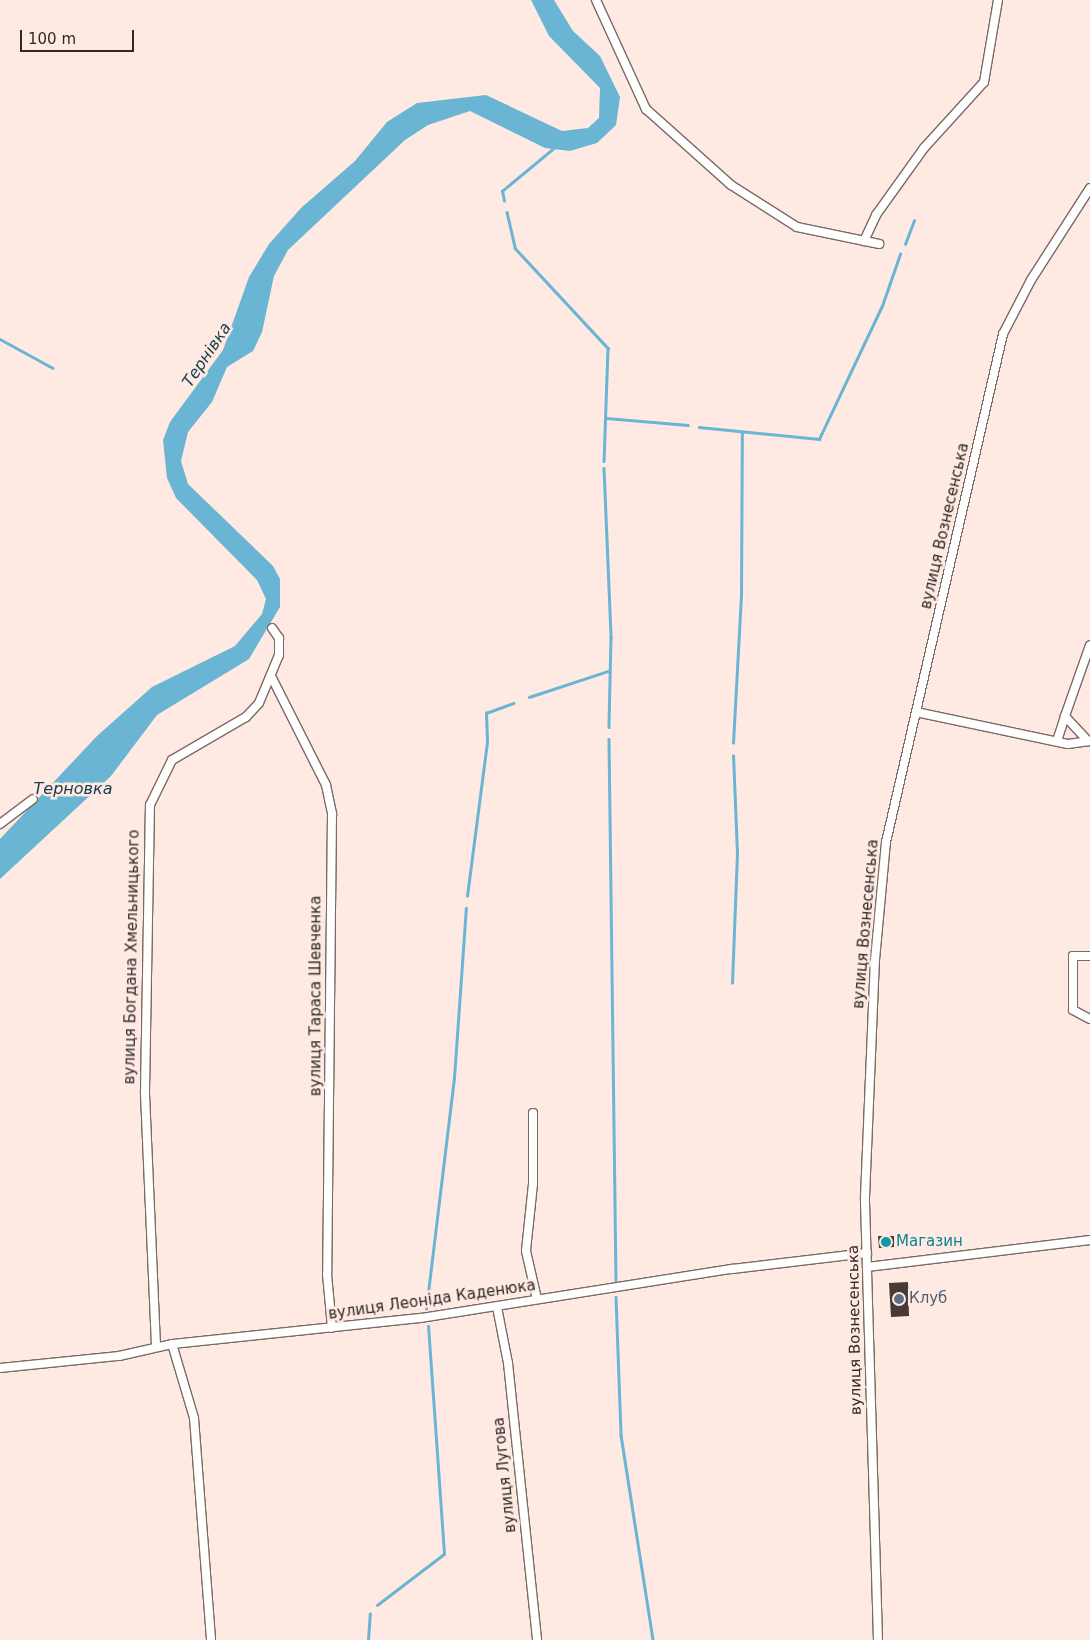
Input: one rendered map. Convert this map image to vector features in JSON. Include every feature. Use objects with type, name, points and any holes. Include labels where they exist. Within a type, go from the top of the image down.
[{"type":"street","points":[[596,0],[633,84],[660,123],[768,212],[808,231],[879,244]]},
{"type":"street","points":[[864,241],[876,215],[924,148],[984,82],[998,0]]},
{"type":"street","name":"вулиця Вознесенська","points":[[878,1640],[864,1197],[881,881],[916,712],[1003,334],[1031,280],[1090,188]]},
{"type":"street","name":"вулиця Богдана Хмельницького","points":[[156,1346],[145,1091],[150,805],[172,760],[246,717],[260,703],[272,678],[280,649],[272,628]]},
{"type":"street","points":[[1057,742],[1090,645]]},
{"type":"street","name":"вулиця Тараса Шевченка","points":[[272,678],[320,773],[332,814],[327,1274],[332,1328]]},
{"type":"street","points":[[916,712],[1057,742],[1089,741]]},
{"type":"street","points":[[1065,716],[1089,741]]},
{"type":"street","points":[[0,824],[33,799]]},
{"type":"street","points":[[1090,956],[1072,956],[1073,1010],[1090,1019]]},
{"type":"street","points":[[534,1113],[533,1184],[526,1251],[537,1299]]},
{"type":"street","points":[[867,1267],[1090,1240]]},
{"type":"street","name":"вулиця Леоніда Каденюка","points":[[0,1368],[119,1356],[156,1346],[172,1344],[332,1328],[497,1307],[537,1299],[867,1253]]},
{"type":"street","name":"вулиця Лугова","points":[[497,1307],[508,1363],[537,1640]]},
{"type":"street","points":[[172,1344],[194,1418],[211,1640]]},
{"type":"water","name":"Терновка","points":[[531,0],[554,0],[573,31],[600,56],[620,97],[616,125],[597,143],[570,151],[545,148],[470,111],[428,125],[405,140],[288,250],[274,276],[262,332],[253,351],[227,367],[212,402],[188,432],[181,461],[188,484],[273,566],[280,579],[280,607],[249,659],[157,715],[111,776],[0,879],[0,839],[97,736],[152,687],[235,646],[262,614],[266,599],[257,580],[176,498],[167,478],[163,440],[170,422],[223,350],[249,277],[269,244],[301,208],[355,161],[387,122],[417,103],[486,95],[562,131],[588,128],[599,118],[600,88],[549,36]]},
{"type":"building","name":"Магазин","points":[[878,1236],[894,1236],[894,1247],[879,1248]]},
{"type":"building","name":"Клуб","points":[[908,1282],[909,1316],[891,1317],[889,1283]]},
{"type":"waterway","points":[[504,201],[502,191],[555,147]]},
{"type":"waterway","points":[[507,212],[515,248],[608,348],[604,461]]},
{"type":"waterway","points":[[905,244],[914,221]]},
{"type":"waterway","points":[[699,427],[819,439],[882,306],[900,254]]},
{"type":"waterway","points":[[0,339],[53,368]]},
{"type":"waterway","points":[[606,418],[688,425]]},
{"type":"waterway","points":[[733,743],[741,597],[742,433]]},
{"type":"waterway","points":[[604,468],[611,637],[609,727]]},
{"type":"waterway","points":[[529,697],[608,671]]},
{"type":"waterway","points":[[467,896],[487,741],[486,713],[513,703]]},
{"type":"waterway","points":[[609,739],[616,1280]]},
{"type":"waterway","points":[[732,983],[737,854],[733,756]]},
{"type":"waterway","points":[[426,1309],[454,1078],[466,908]]},
{"type":"waterway","points":[[616,1297],[621,1435],[653,1640]]},
{"type":"waterway","points":[[377,1605],[444,1554],[428,1327]]},
{"type":"waterway","points":[[368,1640],[370,1614]]},
{"type":"place","name":"Магазин","points":[[886,1242]]},
{"type":"place","name":"Клуб","points":[[899,1299]]},
{"type":"water label","name":"Тернівка","points":[[207,355]]}]
